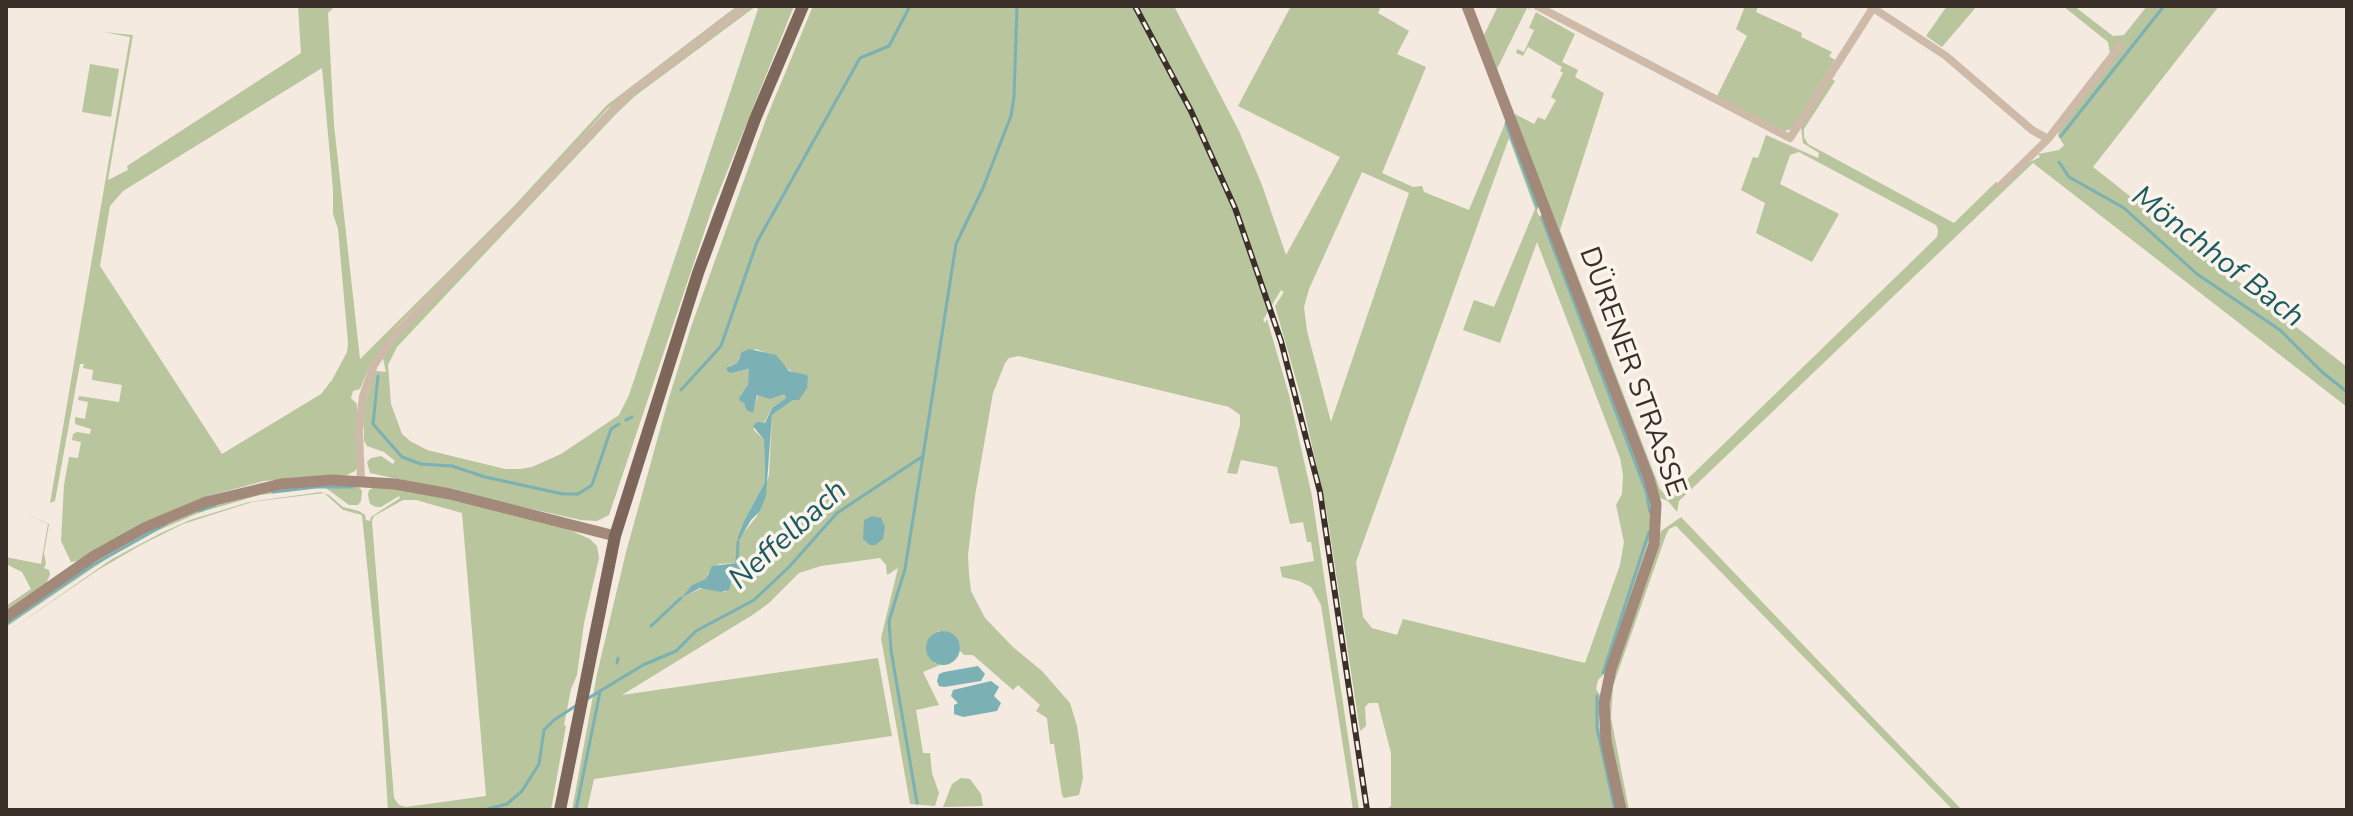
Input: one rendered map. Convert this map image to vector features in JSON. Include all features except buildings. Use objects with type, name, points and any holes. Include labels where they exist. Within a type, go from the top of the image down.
[{"type":"main road","points":[[560,810],[615,536],[698,273],[755,119],[803,6]]},
{"type":"street","points":[[361,481],[359,432],[363,396],[374,365],[393,337],[625,97],[746,6]]},
{"type":"street","name":"DÜRENER STRASSE","points":[[1467,6],[1644,464],[1656,504],[1654,544],[1611,669],[1604,703],[1606,741],[1621,810]]},
{"type":"street","points":[[1537,6],[1790,138],[1871,7],[1946,56],[2032,130],[2048,139]]},
{"type":"street","points":[[2000,186],[2048,139],[2120,46]]},
{"type":"street","points":[[6,617],[116,543],[189,508],[247,490],[281,484],[361,481],[440,492],[615,536]]},
{"type":"green space","points":[[298,6],[335,6],[328,13],[334,125],[360,359],[514,206],[607,105],[737,6],[742,6],[607,109],[549,174],[396,328],[371,363],[360,389],[353,391],[351,398],[357,404],[355,471],[347,475],[264,481],[208,496],[144,522],[78,561],[71,562],[61,541],[64,485],[69,457],[78,458],[81,442],[72,440],[73,434],[90,434],[91,429],[75,424],[75,417],[85,419],[88,402],[78,400],[79,396],[119,402],[122,385],[92,380],[93,370],[80,364],[55,501],[50,503],[130,37],[103,32],[133,35],[108,180],[128,170],[127,166],[301,53]],"holes":[[[322,68],[347,352],[321,394],[222,454],[100,266],[110,206],[123,191]]]},
{"type":"green space","points":[[752,6],[794,6],[712,209],[609,515],[597,521],[581,520],[370,473],[367,462],[371,458],[381,456],[393,464],[395,461],[384,452],[367,446],[364,426],[365,404],[373,377],[376,371],[386,372],[383,358],[396,339],[598,127],[634,94]],"holes":[[[755,7],[758,9],[629,395],[619,415],[561,454],[520,469],[505,469],[427,450],[410,441],[402,434],[391,404],[388,365],[397,347],[635,96]]]},
{"type":"green space","points":[[813,6],[1174,6],[1239,131],[1286,255],[1340,157],[1238,106],[1291,6],[1381,6],[1378,13],[1409,31],[1397,54],[1426,67],[1382,173],[1413,187],[1422,186],[1424,192],[1469,210],[1506,121],[1539,206],[1537,211],[1539,216],[1542,215],[1650,496],[1651,535],[1605,673],[1598,680],[1596,689],[1600,695],[1599,725],[1617,810],[1385,810],[1391,806],[1391,753],[1378,703],[1369,703],[1365,707],[1366,726],[1360,731],[1326,508],[1301,397],[1275,306],[1284,292],[1281,290],[1263,320],[1265,323],[1267,319],[1289,395],[1312,496],[1359,810],[1353,810],[1321,605],[1311,587],[1282,577],[1280,567],[1314,561],[1311,542],[1307,542],[1303,522],[1290,524],[1277,467],[1241,460],[1237,474],[1227,473],[1240,415],[1229,407],[1019,356],[1009,358],[1005,363],[993,393],[968,555],[971,591],[985,618],[1042,671],[1070,703],[1080,746],[1083,778],[1079,795],[1064,798],[1062,795],[1047,718],[1036,711],[1040,705],[1018,685],[1013,690],[973,655],[964,655],[960,644],[946,631],[939,631],[933,634],[934,663],[940,665],[923,672],[939,705],[916,710],[923,753],[930,753],[932,773],[939,793],[935,806],[910,804],[881,638],[898,568],[887,575],[886,565],[880,558],[821,566],[799,573],[754,614],[622,695],[878,658],[892,736],[594,779],[587,810],[572,810],[597,674],[626,552],[668,401],[691,327],[766,119]],"holes":[[[1509,138],[1535,209],[1494,307],[1474,300],[1463,330],[1500,343],[1537,242],[1620,458],[1623,475],[1622,494],[1616,505],[1624,542],[1620,565],[1585,663],[1403,619],[1397,635],[1372,628],[1363,617],[1356,562]],[[1362,172],[1409,193],[1331,422],[1307,331],[1304,307],[1309,289]],[[756,349],[771,355],[800,375],[793,400],[772,415],[769,475],[757,516],[741,536],[738,536],[744,521],[765,482],[764,440],[753,429],[764,423],[772,408],[786,398],[784,394],[758,395],[754,407],[746,410],[739,398],[748,384],[750,369],[732,373],[729,366],[737,363],[739,357]],[[737,563],[741,572],[725,592],[705,587],[682,597],[692,585],[706,580],[708,573],[719,564]]]},
{"type":"green space","points":[[1498,6],[1525,6],[1535,11],[1527,8],[1497,69],[1484,35]]},
{"type":"green space","points":[[1745,6],[1758,6],[1756,12],[1802,33],[1801,37],[1832,52],[1829,56],[1835,60],[1792,129],[1784,131],[1717,96],[1747,36],[1736,29]]},
{"type":"green space","points":[[1947,6],[1977,6],[1942,47],[1926,36]]},
{"type":"green space","points":[[2063,6],[2074,6],[2113,36],[2124,35],[2147,6],[2219,6],[2093,167],[2347,367],[2347,407],[2033,163],[1679,501],[1677,512],[1668,501],[1660,498],[1514,117],[1515,114],[1534,124],[1538,117],[1545,120],[1556,100],[1551,97],[1563,73],[1560,71],[1562,67],[1528,47],[1523,56],[1516,53],[1517,49],[1524,52],[1534,30],[1529,28],[1536,12],[1575,34],[1562,62],[1578,70],[1575,77],[1604,93],[1560,230],[1660,489],[1668,498],[1937,237],[1936,225],[1799,152],[1790,155],[1780,184],[1839,214],[1812,262],[1756,233],[1765,203],[1741,190],[1753,157],[1758,158],[1766,135],[1818,158],[1819,153],[1803,143],[1801,127],[1832,79],[1835,81],[1804,129],[1808,144],[1954,223],[1996,182],[2003,187],[2026,164],[2040,157],[2038,154],[2059,150],[2064,145],[2058,136],[2059,130],[2110,53],[2108,42]]},
{"type":"green space","points":[[90,64],[119,69],[111,117],[82,112]]},
{"type":"green space","points":[[333,485],[359,487],[362,491],[361,501],[358,505],[349,505],[326,488],[318,488],[260,495],[201,512],[154,532],[109,557],[6,627],[6,621],[74,574],[140,535],[200,508],[274,490]]},
{"type":"green space","points":[[376,486],[427,493],[563,527],[590,539],[597,546],[599,558],[584,623],[577,675],[564,725],[551,810],[388,810],[381,702],[362,515],[343,510],[324,493],[343,507],[359,511],[370,521],[371,517],[400,498],[381,507],[370,504],[369,490]],"holes":[[[403,500],[416,500],[462,513],[486,796],[406,807],[399,805],[394,798],[372,521],[374,516]]]},
{"type":"green space","points":[[324,493],[252,502],[183,524],[98,570],[6,633],[112,559],[190,520],[249,502]]},
{"type":"green space","points":[[24,513],[49,524],[44,568],[49,570],[50,575],[46,583],[6,610],[6,606],[31,589],[22,572],[6,564],[6,557],[41,564],[48,524]]},
{"type":"green space","points":[[1681,517],[1962,810],[1953,810],[1676,526],[1669,529],[1666,535],[1613,686],[1611,718],[1629,810],[1625,810],[1609,732],[1609,691],[1661,531]]},
{"type":"green space","points":[[961,778],[970,779],[981,794],[983,806],[943,807],[952,784]]},
{"type":"water","points":[[749,349],[776,355],[789,371],[808,377],[807,388],[799,400],[793,400],[772,415],[766,496],[760,511],[738,542],[744,521],[765,482],[764,440],[753,426],[757,422],[765,423],[772,408],[786,398],[784,394],[770,399],[757,395],[753,413],[746,410],[739,398],[748,384],[749,369],[732,373],[726,368],[737,363],[742,352]]},
{"type":"water","points":[[872,516],[881,518],[885,527],[883,539],[875,545],[863,539],[864,520]]},
{"type":"water","points":[[740,564],[741,577],[732,581],[729,590],[721,592],[700,588],[681,598],[692,585],[706,579],[712,566]]},
{"type":"water","points":[[943,631],[955,636],[960,648],[955,660],[943,665],[931,660],[926,648],[931,636]]},
{"type":"water","points":[[978,666],[985,674],[981,681],[939,686],[939,674]]},
{"type":"water","points":[[991,681],[999,687],[994,696],[1001,703],[997,711],[963,717],[954,714],[954,705],[958,703],[951,696],[953,690]]},
{"type":"waterway","points":[[681,390],[721,346],[757,242],[860,58],[889,46],[910,6]]},
{"type":"waterway","name":"Neffelbach","points":[[587,699],[643,665],[676,651],[696,631],[754,600],[789,567],[837,513],[923,456],[956,244],[983,188],[1011,116],[1017,6]]},
{"type":"waterway","name":"Mönchhof Bach","points":[[2061,136],[2164,6]]},
{"type":"waterway","points":[[1506,123],[1537,206]]},
{"type":"waterway","name":"Mönchhof Bach","points":[[2059,162],[2069,177],[2124,208],[2197,274],[2280,330],[2347,392]]},
{"type":"waterway","points":[[1542,218],[1646,491],[1650,512]]},
{"type":"waterway","points":[[378,376],[373,424],[402,457],[421,464],[452,466],[485,477],[563,494],[578,494],[592,485],[611,429],[619,424]]},
{"type":"waterway","points":[[626,420],[632,417]]},
{"type":"waterway","points":[[917,803],[891,650],[889,621],[905,569],[923,456]]},
{"type":"waterway","points":[[273,492],[353,487]]},
{"type":"waterway","points":[[199,511],[215,505]]},
{"type":"waterway","points":[[6,624],[93,565],[166,524]]},
{"type":"waterway","points":[[1603,673],[1649,532]]},
{"type":"waterway","points":[[737,563],[738,542]]},
{"type":"waterway","points":[[651,626],[681,598]]},
{"type":"waterway","points":[[617,663],[618,658]]},
{"type":"waterway","points":[[576,810],[600,692]]},
{"type":"waterway","points":[[1597,696],[1597,728],[1615,810]]},
{"type":"waterway","name":"Neffelbach","points":[[484,810],[507,804],[522,791],[539,764],[544,730],[577,705]]},
{"type":"railway","points":[[1135,6],[1191,111],[1235,208],[1281,341],[1320,492],[1367,810]]}]
